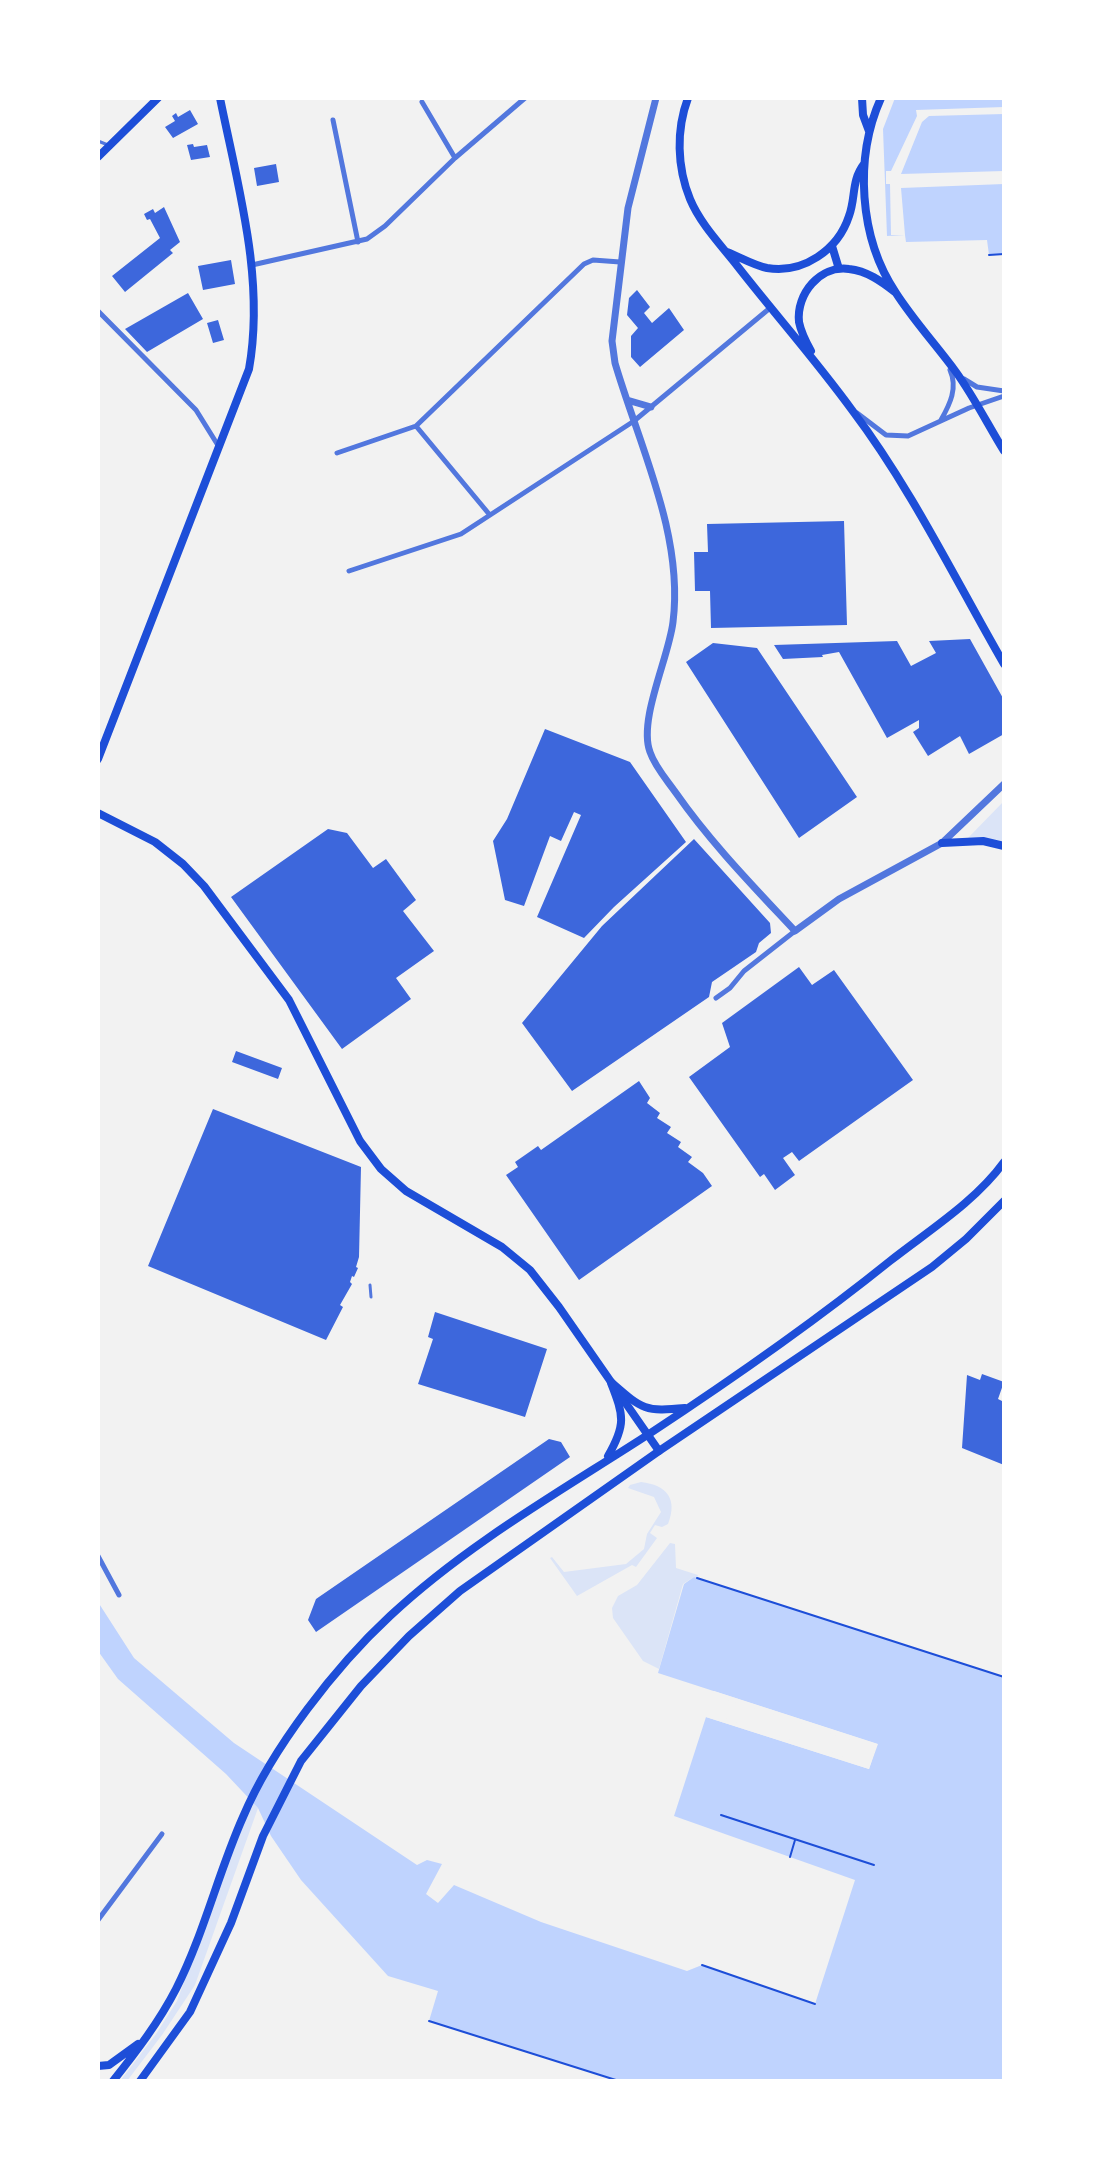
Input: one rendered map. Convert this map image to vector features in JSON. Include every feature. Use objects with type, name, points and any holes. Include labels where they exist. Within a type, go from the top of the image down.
[{"type":"main road","points":[[98,157],[158,98]]},
{"type":"main road","points":[[98,759],[249,369],[255,327],[252,265],[220,98]]},
{"type":"main road","points":[[688,98],[679,144],[685,185],[695,210],[852,410],[892,468],[1004,664]]},
{"type":"main road","points":[[862,98],[863,115],[869,132]]},
{"type":"main road","points":[[881,98],[869,132],[864,164],[865,197],[878,254],[895,292],[958,375],[1004,451]]},
{"type":"main road","points":[[726,252],[763,267],[781,269],[805,263],[832,246],[847,223],[855,176],[864,164]]},
{"type":"main road","points":[[832,246],[839,269]]},
{"type":"main road","points":[[816,363],[802,333],[800,307],[805,292],[814,280],[839,269],[849,269],[875,277],[895,292]]},
{"type":"main road","points":[[98,813],[163,847],[204,886],[289,1000],[360,1141],[381,1169],[416,1199],[502,1247],[530,1270],[659,1451]]},
{"type":"main road","points":[[942,843],[983,841],[1004,846]]},
{"type":"main road","points":[[113,2081],[146,2039],[180,1981],[244,1814],[279,1752],[339,1667],[392,1614],[464,1557],[607,1459],[648,1435],[862,1284],[985,1186],[1004,1162]]},
{"type":"main road","points":[[140,2081],[190,2012],[231,1923],[263,1836],[301,1761],[361,1686],[409,1636],[460,1591],[659,1451],[932,1267],[1004,1201]]},
{"type":"main road","points":[[611,1382],[640,1406],[654,1410],[686,1408]]},
{"type":"main road","points":[[607,1459],[622,1428],[622,1411],[611,1382]]},
{"type":"main road","points":[[98,2066],[109,2065],[146,2039]]},
{"type":"street","points":[[252,265],[358,242],[385,226],[455,158],[525,98]]},
{"type":"street","points":[[656,98],[628,208],[612,341],[615,363],[668,532],[675,587],[670,640],[647,724],[650,752],[705,833],[795,931]]},
{"type":"street","points":[[422,102],[455,158]]},
{"type":"street","points":[[333,120],[358,242]]},
{"type":"street","points":[[337,453],[416,426],[584,264],[593,260],[620,262]]},
{"type":"street","points":[[349,571],[452,539],[634,421],[770,308]]},
{"type":"street","points":[[98,311],[196,410],[220,448]]},
{"type":"street","points":[[941,421],[954,389],[953,375],[945,358]]},
{"type":"street","points":[[958,375],[977,387],[1004,394]]},
{"type":"street","points":[[852,410],[879,432],[893,437],[908,436],[1004,394]]},
{"type":"street","points":[[627,400],[651,407]]},
{"type":"street","points":[[416,426],[489,514]]},
{"type":"street","points":[[716,998],[730,988],[744,971],[839,899],[942,843],[1004,784]]},
{"type":"street","points":[[98,1556],[119,1595]]},
{"type":"street","points":[[98,1920],[162,1834]]},
{"type":"lane","points":[[98,141],[108,145]]},
{"type":"lane","points":[[370,1285],[371,1297]]},
{"type":"path","points":[[989,255],[1004,254]]},
{"type":"path","points":[[697,1578],[1004,1677]]},
{"type":"path","points":[[721,1815],[874,1865]]},
{"type":"path","points":[[790,1857],[795,1840]]},
{"type":"path","points":[[702,1965],[815,2004]]},
{"type":"path","points":[[429,2021],[619,2081]]},
{"type":"shaded area","points":[[1004,801],[1004,843],[967,839]]},
{"type":"shaded area","points":[[641,1482],[658,1486],[668,1495],[672,1507],[668,1524],[662,1527],[655,1525],[650,1533],[657,1538],[636,1567],[632,1565],[577,1596],[550,1558],[564,1572],[626,1564],[644,1549],[647,1534],[661,1512],[654,1497],[628,1488]]},
{"type":"shaded area","points":[[670,1543],[675,1544],[676,1568],[698,1575],[683,1584],[659,1669],[643,1661],[613,1618],[612,1608],[618,1596],[637,1585]]},
{"type":"shaded area","points":[[251,1800],[258,1808],[195,1985],[127,2081],[120,2081],[177,2001]]},
{"type":"water","points":[[895,98],[1004,98],[1004,254],[989,255],[987,240],[906,242],[905,235],[887,236],[883,129]]},
{"type":"water","points":[[694,1577],[1004,1677],[1004,2081],[619,2081],[429,2021],[438,1991],[388,1976],[301,1880],[271,1836],[258,1808],[226,1774],[118,1679],[98,1651],[98,1602],[134,1658],[234,1743],[417,1865],[427,1860],[442,1864],[426,1894],[438,1903],[454,1885],[541,1922],[687,1971],[702,1965],[815,2004],[855,1880],[674,1816],[706,1717],[869,1769],[877,1744],[658,1673],[684,1584]]},
{"type":"pier","points":[[1004,107],[1004,114],[929,116],[922,122],[901,174],[1004,171],[1004,184],[901,188],[905,235],[891,235],[890,184],[886,184],[886,171],[891,171],[917,116],[916,110]]},
{"type":"pier","points":[[714,1691],[878,1744],[869,1769],[706,1717],[708,1713],[867,1764],[872,1747],[713,1695]]},
{"type":"building","points":[[190,110],[198,124],[173,138],[165,127],[175,121],[172,116],[176,113],[178,117]]},
{"type":"building","points":[[193,144],[194,147],[207,145],[210,157],[191,160],[187,145]]},
{"type":"building","points":[[276,164],[279,182],[257,186],[254,168]]},
{"type":"building","points":[[164,207],[180,242],[170,250],[173,253],[125,292],[112,276],[160,238],[144,214],[153,209],[155,213]]},
{"type":"building","points":[[231,260],[235,284],[203,290],[198,266]]},
{"type":"building","points":[[637,290],[650,307],[644,313],[652,323],[669,308],[684,330],[640,367],[631,357],[631,336],[638,328],[627,315],[629,298]]},
{"type":"building","points":[[188,293],[203,319],[147,352],[125,329]]},
{"type":"building","points":[[218,320],[224,340],[213,343],[207,323]]},
{"type":"building","points":[[844,521],[847,625],[711,628],[710,591],[695,591],[694,552],[708,552],[707,524]]},
{"type":"building","points":[[970,639],[1004,700],[1004,734],[969,754],[960,736],[928,756],[913,732],[919,728],[919,720],[887,738],[839,652],[823,657],[783,659],[774,645],[897,641],[911,666],[936,653],[929,641]]},
{"type":"building","points":[[713,643],[757,648],[857,797],[799,838],[686,662]]},
{"type":"building","points":[[545,729],[630,762],[686,842],[584,938],[537,917],[581,815],[574,812],[561,841],[550,836],[524,906],[505,900],[493,841],[507,819]]},
{"type":"building","points":[[328,829],[347,833],[373,868],[386,859],[416,900],[403,911],[434,951],[396,978],[411,999],[342,1049],[231,897]]},
{"type":"building","points":[[694,839],[770,923],[771,933],[759,943],[756,952],[712,982],[709,997],[572,1091],[522,1023],[602,926]]},
{"type":"building","points":[[799,967],[812,985],[834,970],[913,1080],[799,1161],[792,1152],[783,1158],[795,1175],[775,1190],[764,1174],[760,1177],[689,1077],[730,1047],[722,1023]]},
{"type":"building","points":[[236,1051],[282,1068],[278,1079],[232,1062]]},
{"type":"building","points":[[639,1081],[650,1098],[647,1103],[660,1113],[657,1118],[671,1127],[667,1133],[681,1142],[678,1147],[692,1157],[688,1162],[703,1173],[712,1186],[579,1280],[506,1175],[518,1167],[515,1162],[538,1146],[541,1150]]},
{"type":"building","points":[[213,1109],[361,1167],[358,1268],[326,1340],[148,1266]]},
{"type":"building","points":[[435,1312],[547,1349],[525,1417],[418,1384],[433,1339],[428,1337]]},
{"type":"building","points":[[982,1374],[1004,1382],[998,1399],[1004,1402],[1004,1465],[962,1448],[967,1375],[980,1380]]},
{"type":"building","points":[[549,1439],[561,1442],[570,1457],[316,1632],[308,1620],[316,1599]]}]
